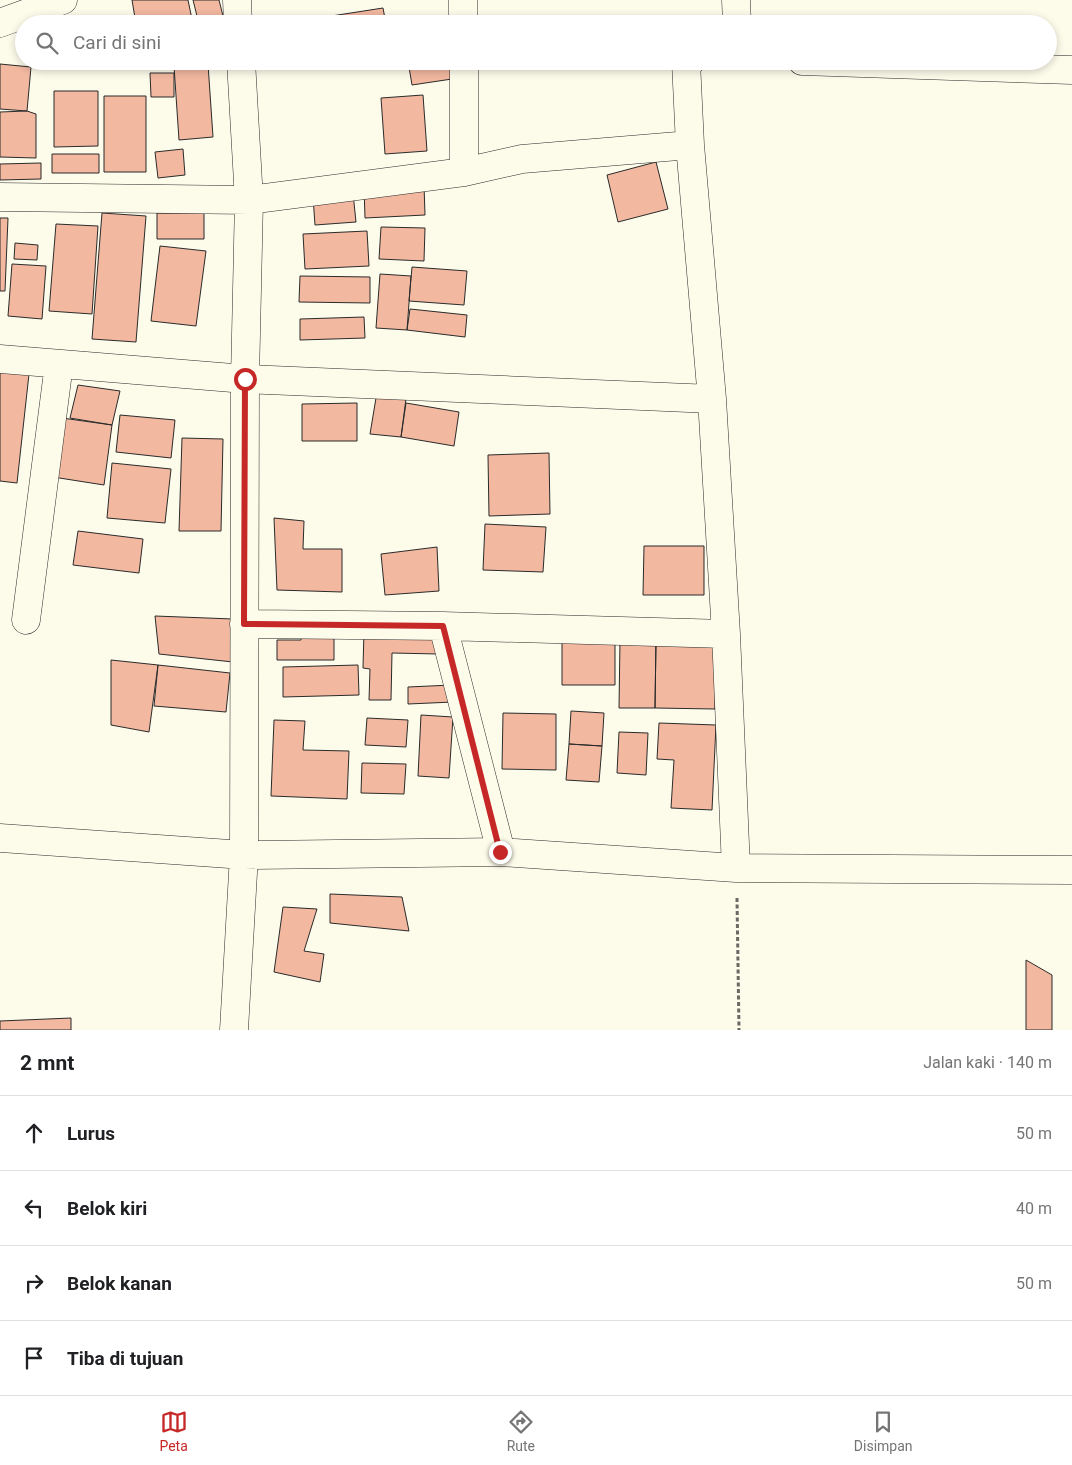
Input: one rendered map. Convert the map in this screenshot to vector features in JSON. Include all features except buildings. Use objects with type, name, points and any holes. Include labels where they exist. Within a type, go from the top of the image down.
[{"type":"street","points":[[20,15],[63,0]]},
{"type":"street","points":[[237,0],[238,15]]},
{"type":"street","points":[[463,0],[464,15]]},
{"type":"street","points":[[736,0],[737,15]]},
{"type":"street","points":[[0,22],[15,17]]},
{"type":"street","points":[[234,1030],[244,855],[245,379],[249,200],[242,70]]},
{"type":"street","points":[[464,70],[464,172]]},
{"type":"street","points":[[686,70],[690,145],[712,398],[726,634],[736,868]]},
{"type":"street","points":[[1057,70],[1072,70]]},
{"type":"street","points":[[0,197],[249,200],[464,172],[522,159],[690,145]]},
{"type":"street","points":[[0,359],[245,379],[712,398]]},
{"type":"street","points":[[26,620],[59,364]]},
{"type":"street","points":[[244,624],[443,626],[726,634]]},
{"type":"street","points":[[443,626],[500,852]]},
{"type":"street","points":[[0,838],[244,855],[500,852],[736,868],[1072,870]]},
{"type":"path","points":[[736,868],[739,1030]]},
{"type":"route","points":[[245,379],[244,624],[443,626],[500,852]]}]
